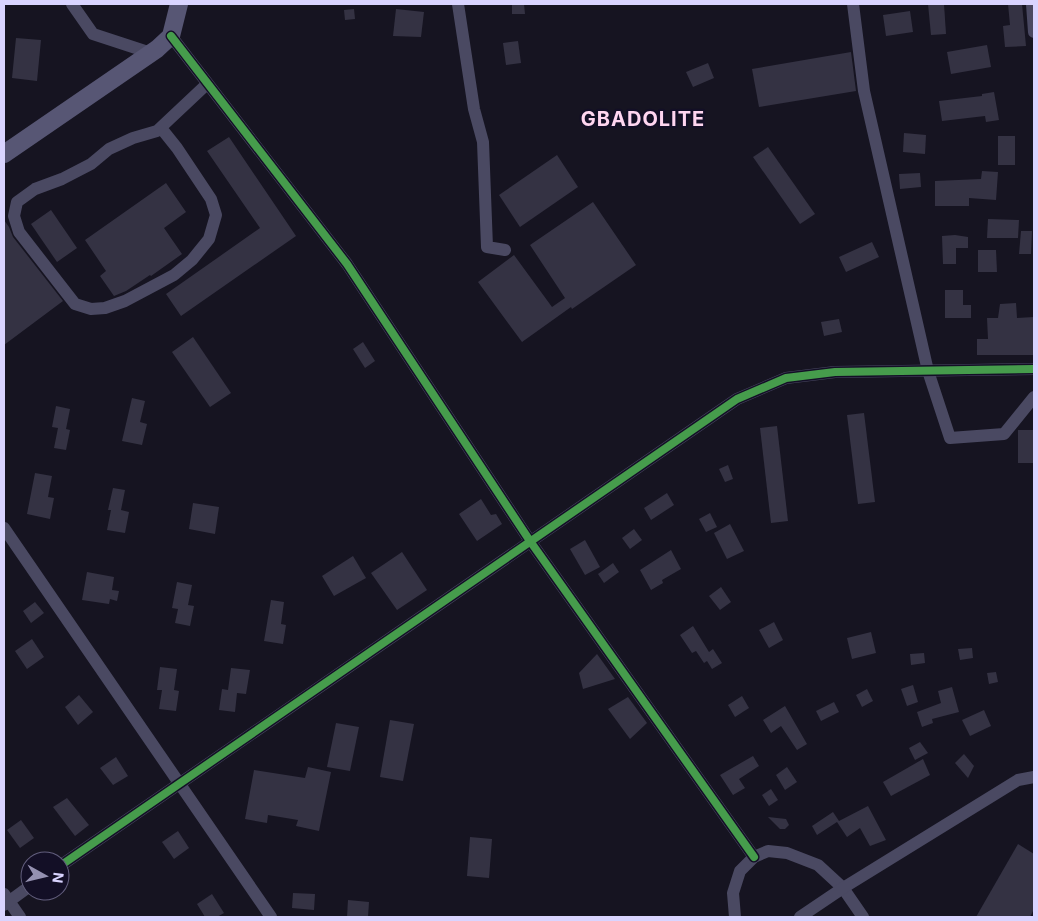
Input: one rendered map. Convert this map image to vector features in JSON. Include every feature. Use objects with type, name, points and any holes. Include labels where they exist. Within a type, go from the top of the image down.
[{"type":"street","points":[[72,4],[93,34],[151,53]]},
{"type":"street","points":[[4,154],[151,53],[170,36],[179,4]]},
{"type":"street","points":[[458,4],[474,109],[483,142],[487,247],[505,250]]},
{"type":"street","points":[[853,4],[864,91],[928,371],[950,438],[1004,434],[1034,397]]},
{"type":"street","points":[[1032,4],[1034,32]]},
{"type":"street","points":[[170,36],[347,264],[530,541],[754,857]]},
{"type":"street","points":[[161,128],[211,199],[216,215],[210,239],[192,260],[174,276],[125,301],[105,308],[91,309],[75,304],[19,232],[14,216],[17,202],[35,189],[91,164],[109,149],[133,138],[157,131],[206,84]]},
{"type":"street","points":[[70,859],[729,404],[745,395],[786,378],[835,372],[1034,369]]},
{"type":"street","points":[[4,528],[270,917]]},
{"type":"street","points":[[800,917],[843,888],[1018,780],[1034,777]]},
{"type":"street","points":[[735,917],[733,893],[740,871],[754,857],[768,851],[787,853],[818,864],[843,888],[863,917]]},
{"type":"street","points":[[20,892],[5,900],[20,917]]},
{"type":"building","points":[[512,4],[524,4],[525,14],[512,14]]},
{"type":"building","points":[[928,4],[944,4],[946,34],[931,35]]},
{"type":"building","points":[[1008,4],[1022,4],[1026,46],[1005,47],[1003,26],[1010,25]]},
{"type":"building","points":[[354,9],[355,19],[345,20],[344,10]]},
{"type":"building","points":[[396,9],[424,12],[421,37],[393,36]]},
{"type":"building","points":[[910,11],[913,32],[886,36],[883,15]]},
{"type":"building","points":[[16,38],[41,40],[37,81],[12,78]]},
{"type":"building","points":[[518,41],[521,63],[506,65],[503,43]]},
{"type":"building","points":[[987,45],[991,67],[951,74],[947,52]]},
{"type":"building","points":[[851,52],[856,91],[759,107],[752,69]]},
{"type":"building","points":[[708,63],[714,78],[693,87],[686,72]]},
{"type":"building","points":[[994,92],[999,120],[986,122],[985,116],[942,121],[939,101],[982,96],[982,94]]},
{"type":"building","points":[[904,133],[926,135],[925,154],[903,152]]},
{"type":"building","points":[[998,136],[1015,136],[1015,165],[998,165]]},
{"type":"building","points":[[229,137],[296,236],[181,316],[166,294],[260,228],[207,151]]},
{"type":"building","points":[[768,147],[815,214],[800,224],[753,157]]},
{"type":"building","points":[[557,155],[578,187],[520,227],[499,195]]},
{"type":"building","points":[[982,171],[998,172],[996,200],[969,198],[969,206],[935,206],[935,181],[981,179]]},
{"type":"building","points":[[920,173],[921,187],[900,189],[899,174]]},
{"type":"building","points":[[166,183],[186,212],[164,228],[182,254],[151,276],[114,296],[100,276],[106,271],[85,240]]},
{"type":"building","points":[[593,202],[636,265],[572,309],[571,307],[522,342],[478,282],[514,255],[552,307],[565,298],[530,245]]},
{"type":"building","points":[[51,210],[77,248],[57,262],[31,224]]},
{"type":"building","points":[[988,219],[1019,220],[1018,238],[987,238]]},
{"type":"building","points":[[4,220],[13,237],[63,301],[4,345]]},
{"type":"building","points":[[1021,231],[1032,231],[1031,254],[1019,254]]},
{"type":"building","points":[[942,236],[968,237],[968,248],[956,248],[956,264],[943,264]]},
{"type":"building","points":[[872,242],[879,257],[846,272],[839,257]]},
{"type":"building","points":[[978,250],[996,250],[997,272],[978,272]]},
{"type":"building","points":[[945,290],[963,290],[963,305],[971,305],[971,318],[945,318]]},
{"type":"building","points":[[1016,303],[1017,318],[1034,317],[1034,355],[977,355],[977,339],[988,339],[987,318],[998,318],[1000,304]]},
{"type":"building","points":[[839,319],[842,332],[824,336],[821,322]]},
{"type":"building","points":[[193,337],[231,393],[210,407],[172,352]]},
{"type":"building","points":[[363,342],[375,361],[365,368],[353,349]]},
{"type":"building","points":[[132,398],[145,401],[140,422],[147,424],[142,445],[122,441]]},
{"type":"building","points":[[56,406],[70,409],[66,429],[70,430],[66,450],[54,448],[58,428],[52,427]]},
{"type":"building","points":[[864,413],[875,502],[858,504],[847,415]]},
{"type":"building","points":[[777,426],[788,521],[771,523],[760,428]]},
{"type":"building","points":[[1018,430],[1034,430],[1034,463],[1018,463]]},
{"type":"building","points":[[728,465],[733,479],[725,482],[719,469]]},
{"type":"building","points":[[35,473],[52,476],[48,497],[54,498],[50,519],[27,514]]},
{"type":"building","points":[[113,488],[125,490],[121,510],[129,512],[125,533],[107,530],[111,510],[108,510]]},
{"type":"building","points":[[667,493],[674,505],[651,520],[644,508]]},
{"type":"building","points":[[481,499],[491,515],[496,514],[502,524],[477,541],[459,514]]},
{"type":"building","points":[[193,503],[219,507],[215,534],[189,529]]},
{"type":"building","points":[[710,513],[717,527],[706,532],[699,519]]},
{"type":"building","points":[[730,524],[744,551],[727,559],[714,533]]},
{"type":"building","points":[[634,529],[642,540],[630,549],[622,538]]},
{"type":"building","points":[[585,540],[600,567],[585,575],[570,549]]},
{"type":"building","points":[[671,550],[681,569],[662,580],[663,583],[651,590],[640,570]]},
{"type":"building","points":[[402,552],[427,590],[397,610],[371,573]]},
{"type":"building","points":[[353,556],[366,578],[334,596],[322,576]]},
{"type":"building","points":[[613,563],[619,572],[604,583],[598,574]]},
{"type":"building","points":[[87,572],[114,577],[112,590],[119,591],[117,601],[110,599],[109,604],[82,600]]},
{"type":"building","points":[[177,582],[192,585],[188,605],[194,606],[190,626],[175,623],[178,609],[172,608]]},
{"type":"building","points":[[721,587],[731,602],[720,610],[709,596]]},
{"type":"building","points":[[271,600],[284,602],[281,624],[286,625],[283,644],[264,641]]},
{"type":"building","points":[[35,602],[44,613],[31,623],[23,611]]},
{"type":"building","points":[[774,622],[783,640],[769,648],[759,630]]},
{"type":"building","points":[[693,626],[709,652],[713,649],[722,663],[712,669],[707,661],[704,663],[696,651],[692,653],[680,635]]},
{"type":"building","points":[[871,632],[876,653],[852,659],[847,638]]},
{"type":"building","points":[[32,639],[44,657],[27,669],[15,651]]},
{"type":"building","points":[[972,648],[973,658],[960,660],[958,649]]},
{"type":"building","points":[[924,653],[925,663],[911,665],[910,654]]},
{"type":"building","points":[[597,654],[615,679],[583,689],[579,673]]},
{"type":"building","points":[[160,667],[177,669],[174,690],[179,691],[176,711],[159,709],[162,690],[157,690]]},
{"type":"building","points":[[231,668],[250,670],[246,694],[237,693],[235,712],[219,710],[222,689],[228,690]]},
{"type":"building","points":[[996,672],[998,682],[989,684],[987,673]]},
{"type":"building","points":[[913,685],[918,702],[907,706],[901,689]]},
{"type":"building","points":[[952,687],[959,712],[932,719],[933,723],[922,727],[917,712],[941,703],[938,691]]},
{"type":"building","points":[[867,689],[873,701],[862,707],[856,695]]},
{"type":"building","points":[[79,695],[93,712],[78,725],[65,707]]},
{"type":"building","points":[[742,696],[749,708],[735,717],[728,705]]},
{"type":"building","points":[[628,697],[647,723],[630,739],[608,709]]},
{"type":"building","points":[[834,702],[839,712],[821,721],[816,711]]},
{"type":"building","points":[[785,706],[807,744],[797,750],[781,726],[771,733],[763,720]]},
{"type":"building","points":[[984,710],[991,726],[970,736],[962,720]]},
{"type":"building","points":[[390,720],[414,724],[403,781],[380,777]]},
{"type":"building","points":[[336,723],[359,727],[350,771],[327,767]]},
{"type":"building","points":[[920,742],[928,753],[915,760],[909,748]]},
{"type":"building","points":[[964,754],[974,766],[968,778],[955,763]]},
{"type":"building","points":[[753,756],[759,766],[739,779],[745,788],[733,795],[720,775]]},
{"type":"building","points":[[116,757],[128,776],[113,785],[100,768]]},
{"type":"building","points":[[923,759],[930,775],[891,796],[883,782]]},
{"type":"building","points":[[308,767],[331,772],[319,831],[296,826],[298,820],[268,815],[267,823],[245,819],[254,770],[305,778]]},
{"type":"building","points":[[787,767],[797,782],[785,790],[776,775]]},
{"type":"building","points":[[771,789],[778,800],[769,806],[762,795]]},
{"type":"building","points":[[67,798],[89,825],[75,836],[53,807]]},
{"type":"building","points":[[868,806],[886,840],[870,846],[860,828],[847,837],[837,822],[817,835],[812,826],[833,812],[839,821]]},
{"type":"building","points":[[768,817],[786,819],[789,825],[785,829],[780,829]]},
{"type":"building","points":[[21,820],[34,838],[20,848],[7,830]]},
{"type":"building","points":[[178,831],[189,848],[174,859],[162,842]]},
{"type":"building","points":[[470,837],[492,839],[489,878],[467,876]]},
{"type":"building","points":[[1018,844],[1034,854],[1034,909],[1030,917],[976,917]]},
{"type":"building","points":[[293,893],[315,894],[314,910],[292,908]]},
{"type":"building","points":[[212,894],[224,913],[217,917],[205,917],[197,904]]},
{"type":"building","points":[[348,900],[369,902],[368,917],[347,917]]},
{"type":"cycle path","points":[[171,36],[347,264],[530,541],[754,857]]},
{"type":"cycle path","points":[[70,859],[737,399],[786,378],[835,372],[1034,369]]},
{"type":"district","name":"GBADOLITE","points":[[643,119]]}]
